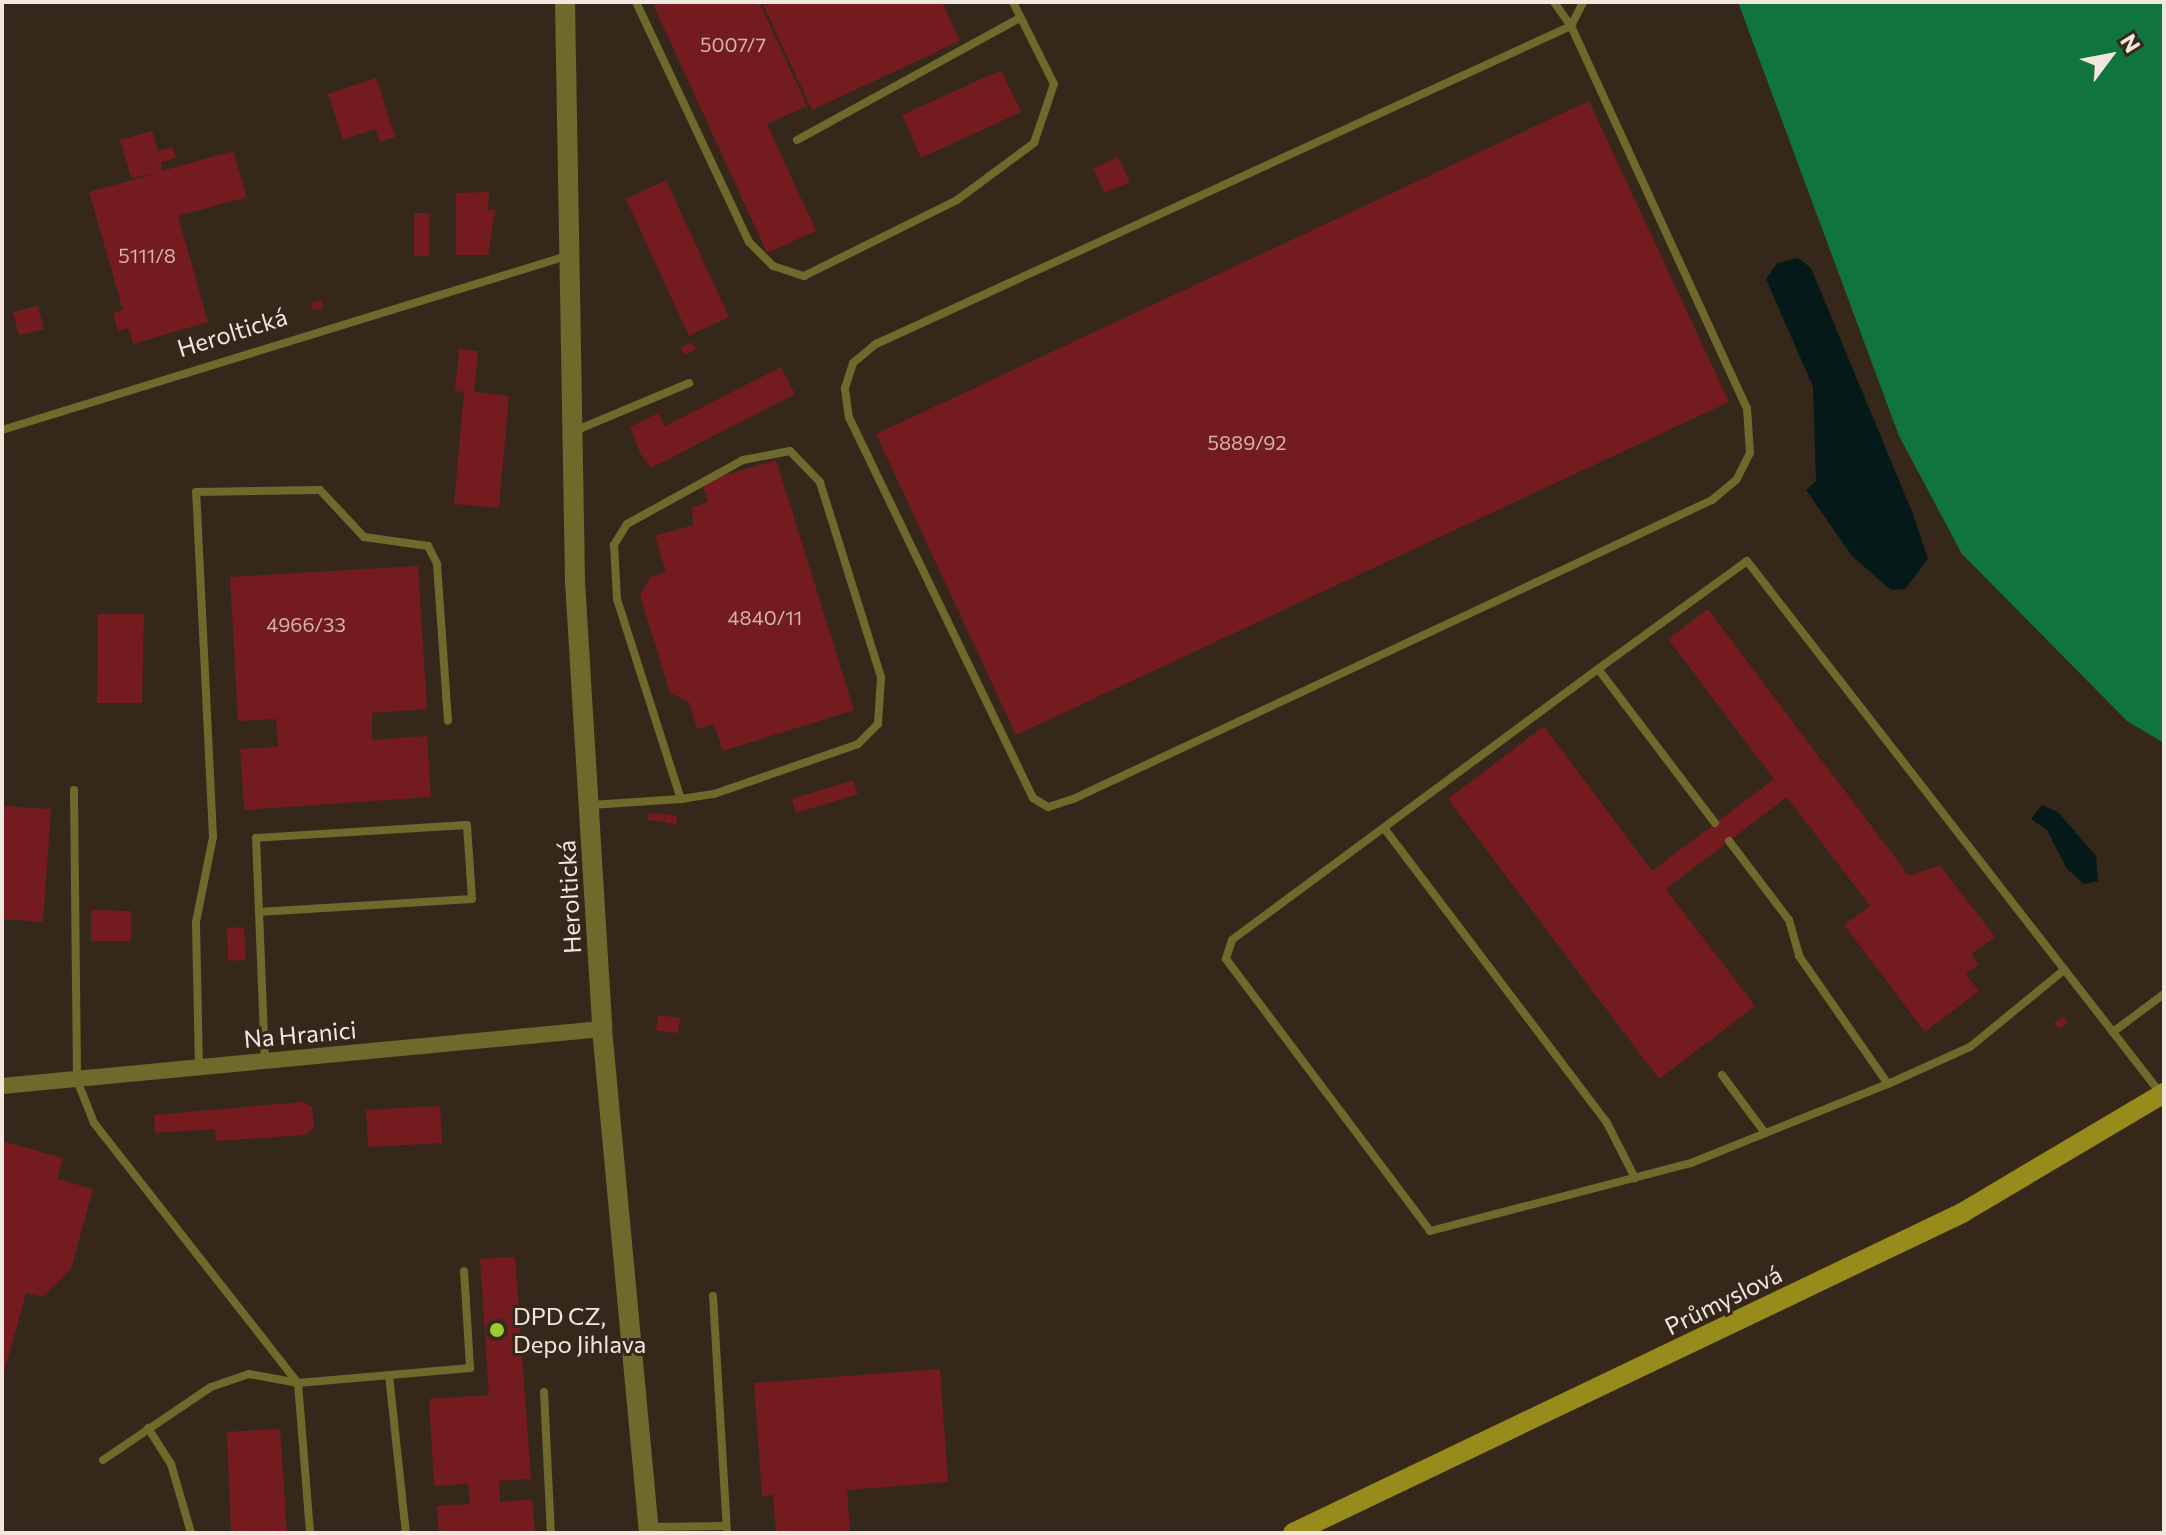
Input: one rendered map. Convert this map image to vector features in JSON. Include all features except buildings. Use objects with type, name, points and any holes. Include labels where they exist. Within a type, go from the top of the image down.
[{"type":"main road","name":"Průmyslová","points":[[1293,1533],[1962,1213],[2163,1094]]},
{"type":"street","name":"Heroltická","points":[[565,2],[571,432],[602,1029],[648,1530]]},
{"type":"street","name":"Na Hranici","points":[[2,1086],[602,1029]]},
{"type":"lane","points":[[636,2],[749,242],[773,266],[804,276],[957,200],[1034,143],[1054,84],[1013,2]]},
{"type":"lane","points":[[1554,2],[1571,26],[1747,408],[1750,453],[1736,480],[1712,500],[1073,799],[1048,807],[1033,798],[849,418],[845,388],[853,363],[876,344],[1571,26],[1583,2]]},
{"type":"lane","points":[[797,140],[1020,18]]},
{"type":"lane","name":"Heroltická","points":[[2,430],[569,256]]},
{"type":"lane","points":[[571,432],[689,383]]},
{"type":"lane","points":[[590,805],[681,799],[858,744],[881,714],[881,677],[820,482],[790,451],[743,460],[627,524],[614,545],[617,599],[681,799]]},
{"type":"lane","points":[[199,1068],[196,922],[213,837],[196,492],[320,490],[364,537],[428,546],[437,564],[448,721]]},
{"type":"lane","points":[[2064,970],[1970,1047],[1888,1084],[1765,1133],[1635,1178],[1430,1231],[1226,959],[1232,940],[1747,561],[2163,1094]]},
{"type":"lane","points":[[1598,669],[1715,823]]},
{"type":"lane","points":[[74,790],[77,1080],[94,1123],[298,1383],[310,1533]]},
{"type":"lane","points":[[259,912],[472,899],[467,825],[256,838],[265,1062]]},
{"type":"lane","points":[[1384,828],[1607,1123],[1635,1178]]},
{"type":"lane","points":[[1729,841],[1789,920],[1799,956],[1888,1084]]},
{"type":"lane","points":[[2113,1032],[2164,994]]},
{"type":"lane","points":[[1722,1075],[1765,1133]]},
{"type":"lane","points":[[103,1460],[211,1387],[249,1374],[298,1383],[470,1368],[464,1271]]},
{"type":"lane","points":[[648,1530],[727,1530],[713,1296]]},
{"type":"lane","points":[[389,1375],[406,1533]]},
{"type":"lane","points":[[544,1392],[551,1533]]},
{"type":"lane","points":[[148,1428],[171,1464],[191,1533]]},
{"type":"green space","points":[[1738,2],[2164,2],[2164,743],[2127,721],[1962,554],[1899,436]]},
{"type":"shaded area","points":[[1798,258],[1811,268],[1913,514],[1928,559],[1905,589],[1891,590],[1852,556],[1806,490],[1816,481],[1813,387],[1766,279],[1777,263]]},
{"type":"shaded area","points":[[2042,805],[2058,812],[2096,856],[2098,881],[2084,884],[2067,869],[2047,830],[2031,819]]},
{"type":"place","name":"DPD CZ, Depo Jihlava","points":[[497,1330]]}]
